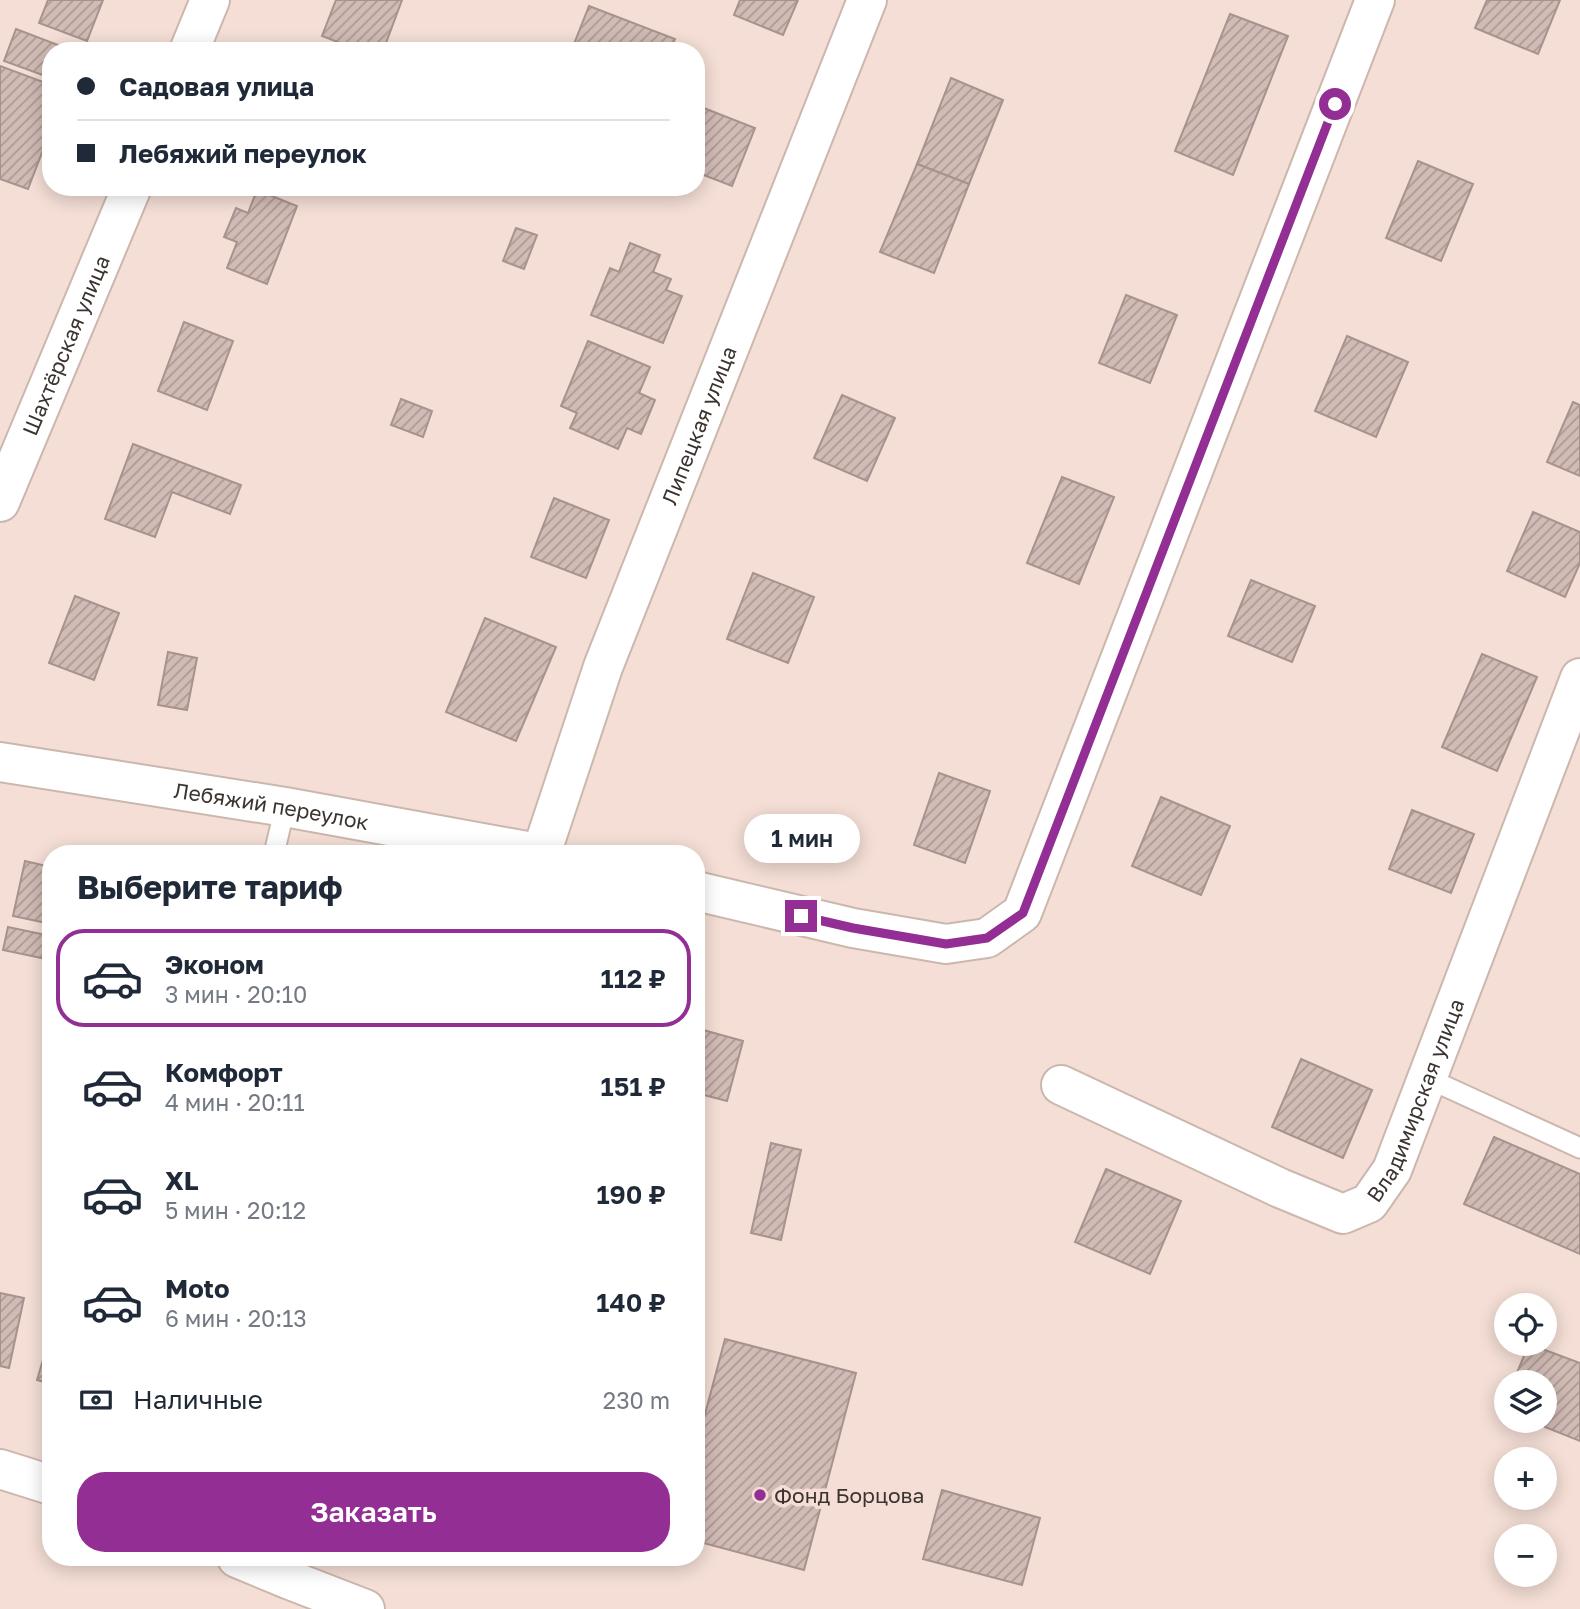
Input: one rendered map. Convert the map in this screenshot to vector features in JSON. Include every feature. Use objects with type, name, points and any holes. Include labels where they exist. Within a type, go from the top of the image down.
[{"type":"street","points":[[193,42],[210,0]]},
{"type":"street","name":"Липецкая улица","points":[[545,845],[603,667],[867,0]]},
{"type":"street","points":[[705,893],[853,928],[946,944],[987,938],[1023,913],[1375,0]]},
{"type":"street","name":"Шахтёрская улица","points":[[0,502],[128,196]]},
{"type":"street","name":"Владимирская улица","points":[[1061,1085],[1267,1182],[1343,1214],[1370,1203],[1392,1170],[1580,678]]},
{"type":"street","name":"Лебяжий переулок","points":[[0,762],[285,807],[493,845]]},
{"type":"street","points":[[1,1471],[42,1482]]},
{"type":"street","points":[[248,1566],[287,1595],[365,1609]]},
{"type":"lane","points":[[276,845],[285,807]]},
{"type":"lane","points":[[1427,1078],[1580,1148]]},
{"type":"building","points":[[48,0],[103,0],[87,41],[39,23]]},
{"type":"building","points":[[336,0],[402,0],[386,42],[338,42],[322,36]]},
{"type":"building","points":[[740,0],[798,0],[783,35],[734,15]]},
{"type":"building","points":[[1487,0],[1560,0],[1538,54],[1475,28]]},
{"type":"building","points":[[589,6],[675,39],[674,42],[575,42]]},
{"type":"building","points":[[1230,14],[1288,36],[1233,175],[1175,151]]},
{"type":"building","points":[[16,29],[50,42],[42,42],[42,75],[4,61]]},
{"type":"building","points":[[0,66],[42,82],[42,152],[28,189],[0,179]]},
{"type":"building","points":[[951,78],[1003,100],[969,184],[917,164]]},
{"type":"building","points":[[705,109],[755,128],[732,186],[705,176]]},
{"type":"building","points":[[1418,161],[1473,184],[1441,261],[1386,238]]},
{"type":"building","points":[[917,164],[969,184],[934,273],[880,252]]},
{"type":"building","points":[[255,196],[272,196],[297,206],[267,284],[227,268],[237,242],[224,237],[236,208],[248,213]]},
{"type":"building","points":[[516,228],[537,235],[524,269],[503,261]]},
{"type":"building","points":[[630,243],[660,255],[653,272],[671,279],[666,290],[682,296],[663,343],[591,315],[610,268],[619,272]]},
{"type":"building","points":[[1126,295],[1177,315],[1150,383],[1099,363]]},
{"type":"building","points":[[184,322],[233,341],[207,410],[158,391]]},
{"type":"building","points":[[1347,336],[1408,362],[1376,437],[1315,411]]},
{"type":"building","points":[[588,341],[650,367],[639,393],[655,400],[641,434],[627,428],[618,449],[570,428],[577,413],[561,406]]},
{"type":"building","points":[[842,395],[895,418],[867,481],[814,458]]},
{"type":"building","points":[[401,399],[432,411],[423,437],[391,425]]},
{"type":"building","points":[[1573,402],[1580,405],[1580,476],[1547,462]]},
{"type":"building","points":[[133,444],[241,485],[230,514],[172,492],[155,537],[105,519]]},
{"type":"building","points":[[1062,477],[1114,497],[1079,584],[1027,563]]},
{"type":"building","points":[[554,498],[609,520],[586,578],[531,557]]},
{"type":"building","points":[[1533,512],[1580,532],[1580,563],[1565,597],[1507,571]]},
{"type":"building","points":[[753,573],[814,597],[788,663],[727,639]]},
{"type":"building","points":[[1251,580],[1315,606],[1292,662],[1228,636]]},
{"type":"building","points":[[75,596],[119,613],[94,680],[49,663]]},
{"type":"building","points":[[485,618],[556,647],[516,741],[446,712]]},
{"type":"building","points":[[168,652],[197,658],[187,710],[158,705]]},
{"type":"building","points":[[1482,654],[1537,677],[1497,771],[1442,747]]},
{"type":"building","points":[[939,773],[990,791],[965,863],[914,845]]},
{"type":"building","points":[[1161,797],[1230,826],[1201,895],[1132,866]]},
{"type":"building","points":[[1412,810],[1474,834],[1451,893],[1389,869]]},
{"type":"building","points":[[25,861],[42,865],[42,922],[13,916]]},
{"type":"building","points":[[8,927],[42,934],[42,958],[3,950]]},
{"type":"building","points":[[705,1030],[743,1041],[727,1101],[705,1095]]},
{"type":"building","points":[[1301,1059],[1372,1090],[1343,1158],[1272,1127]]},
{"type":"building","points":[[1494,1137],[1580,1174],[1580,1254],[1464,1204]]},
{"type":"building","points":[[771,1143],[801,1150],[781,1240],[751,1233]]},
{"type":"building","points":[[1106,1169],[1181,1201],[1150,1274],[1075,1242]]},
{"type":"building","points":[[0,1293],[24,1298],[9,1368],[0,1366]]},
{"type":"building","name":"Фонд Борцова","points":[[725,1339],[856,1373],[804,1570],[705,1543],[705,1414]]},
{"type":"building","points":[[1557,1354],[1580,1363],[1580,1441],[1557,1432],[1557,1370],[1518,1370],[1524,1356]]},
{"type":"building","points":[[42,1363],[42,1381],[37,1380]]},
{"type":"building","points":[[942,1490],[1040,1518],[1022,1585],[923,1559]]},
{"type":"place","name":"Фонд Борцова","points":[[760,1495]]},
{"type":"route","points":[[801,916],[946,944],[987,938],[1023,913],[1335,104]]}]
